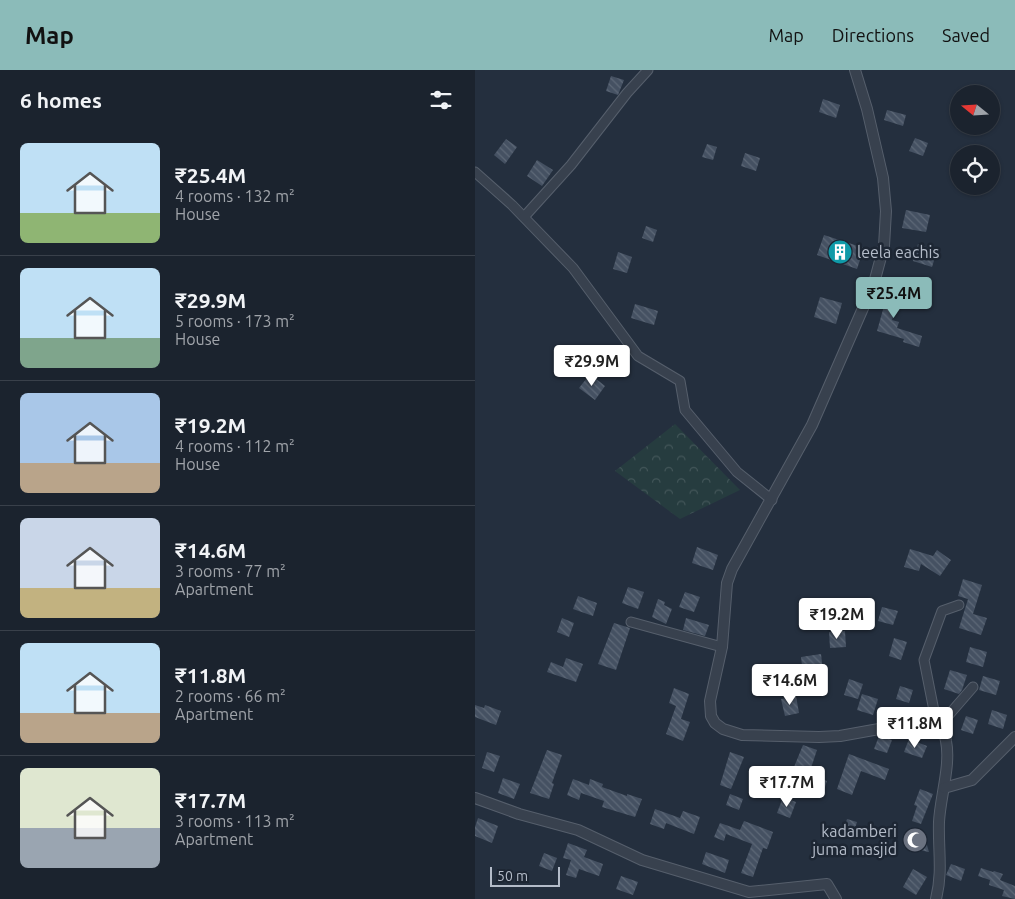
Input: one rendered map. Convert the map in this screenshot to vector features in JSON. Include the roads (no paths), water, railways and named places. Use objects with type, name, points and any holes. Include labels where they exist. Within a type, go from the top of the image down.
[{"type":"street","points":[[524,217],[571,165],[627,93],[648,70]]},
{"type":"street","points":[[855,70],[867,109],[883,178],[886,211],[884,246],[873,283],[812,425],[732,569],[727,583],[722,647],[710,701],[711,716],[715,723],[731,733],[770,736],[840,736],[929,720],[938,723]]},
{"type":"street","points":[[475,172],[524,217],[573,268],[637,356],[680,381],[685,410],[737,472],[772,500]]},
{"type":"street","points":[[936,899],[941,862],[938,845],[947,742],[938,723],[924,660],[942,611],[959,605]]},
{"type":"street","points":[[631,622],[722,647]]},
{"type":"street","points":[[938,723],[973,687]]},
{"type":"street","points":[[944,788],[972,780],[1015,737]]},
{"type":"street","points":[[475,798],[519,814],[578,830],[642,860],[749,892],[753,895],[827,884],[836,899]]},
{"type":"place","name":"leela eachis","points":[[840,252]]},
{"type":"place","name":"kadamberi juma masjid","points":[[915,840]]}]
